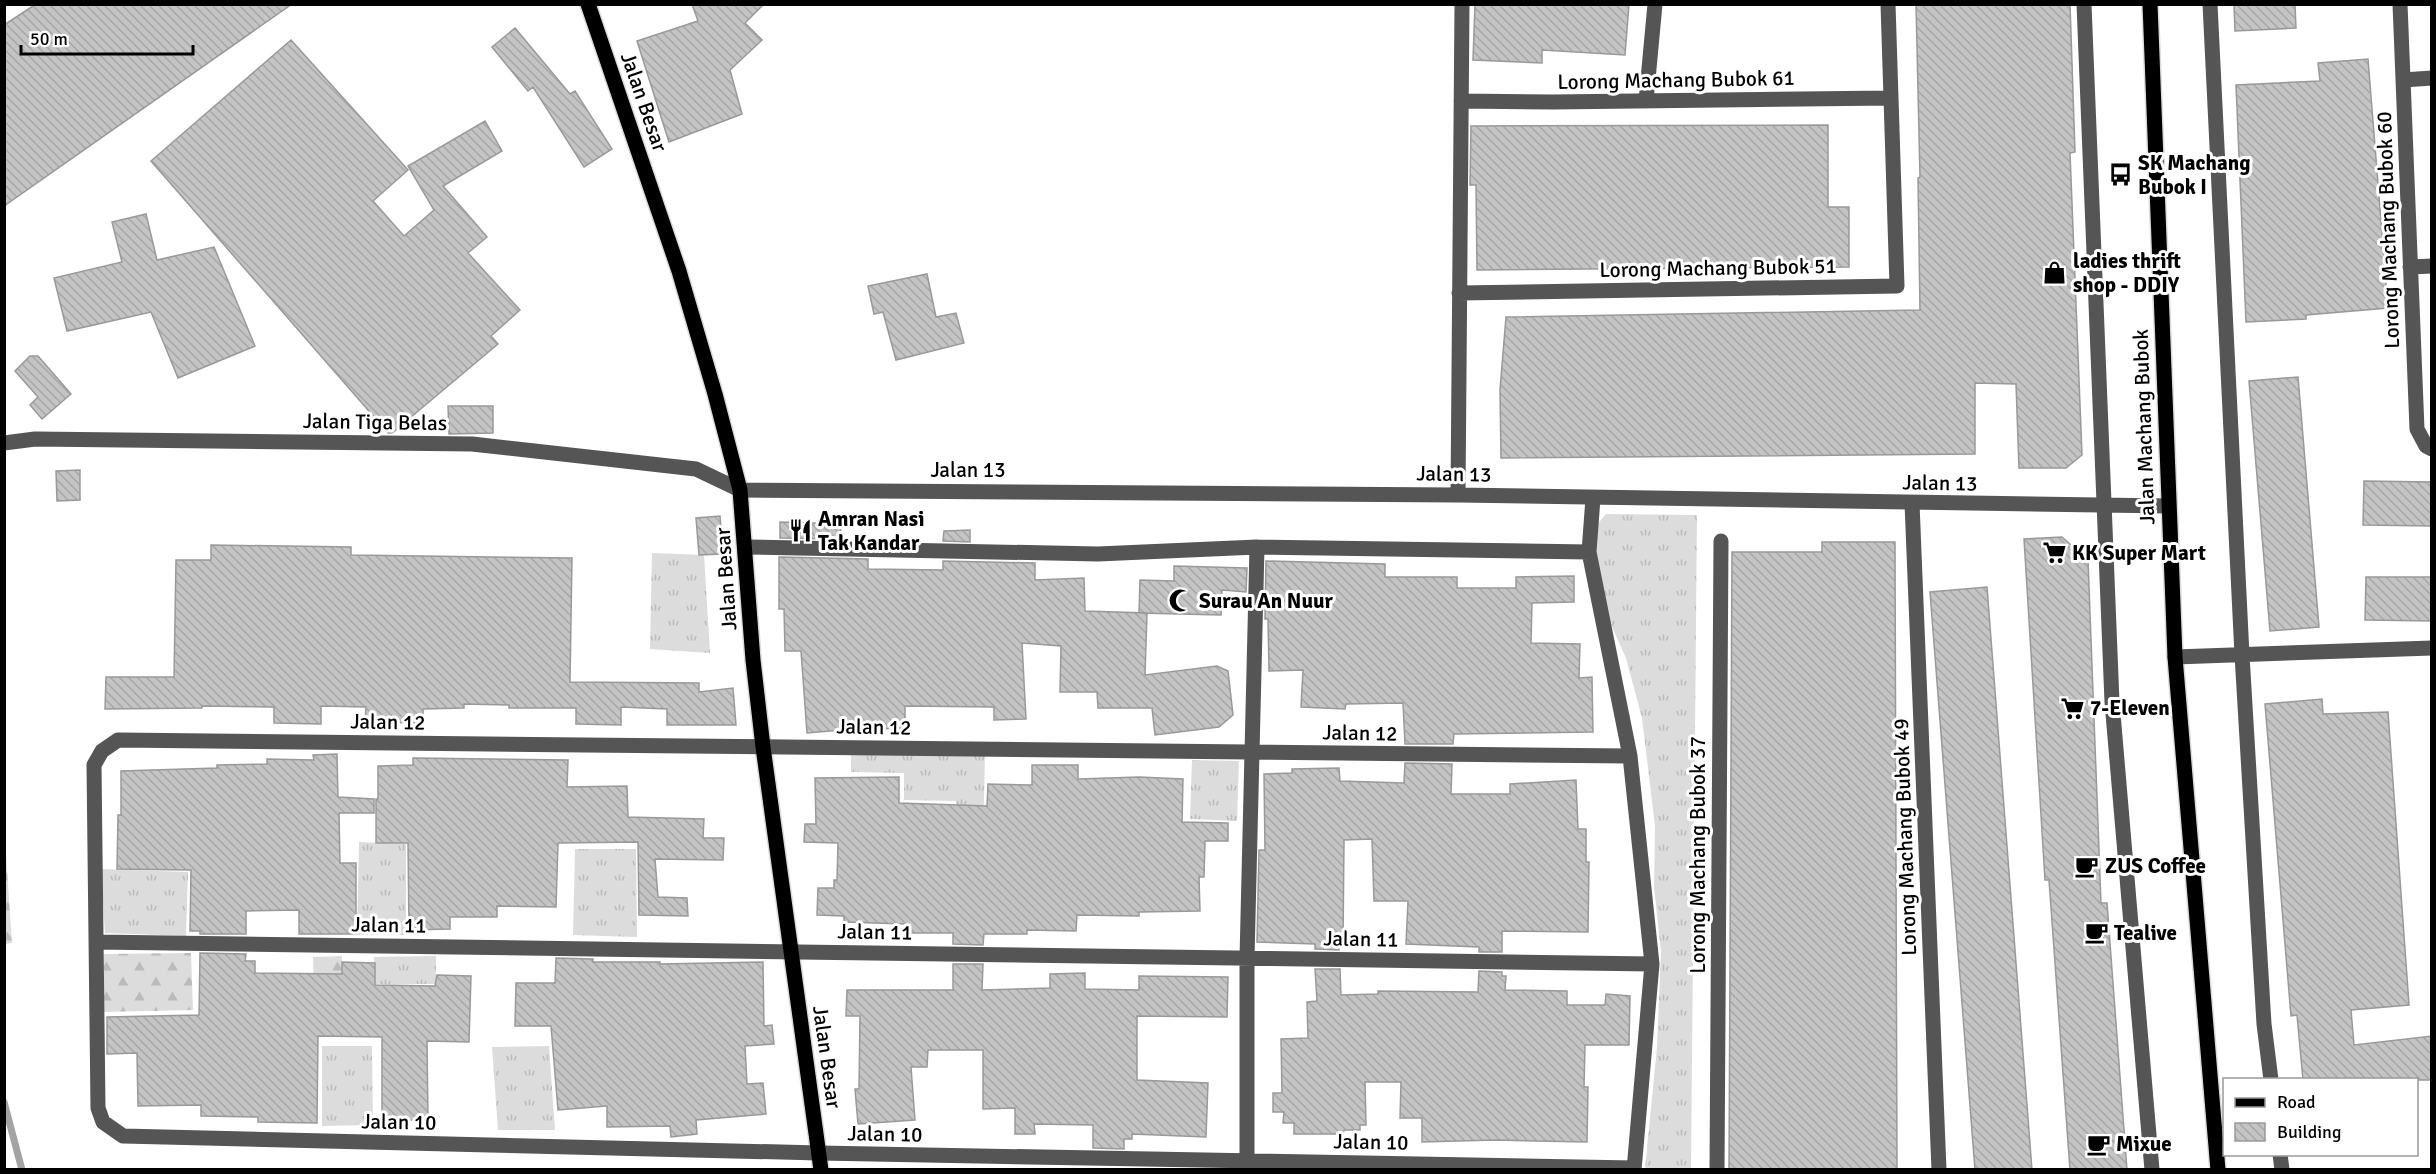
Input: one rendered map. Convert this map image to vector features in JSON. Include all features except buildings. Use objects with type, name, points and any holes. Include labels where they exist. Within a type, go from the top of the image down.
[{"type":"main road","name":"Jalan Besar","points":[[588,4],[679,271],[740,490],[753,660],[763,747],[821,1170]]},
{"type":"main road","name":"Jalan Machang Bubok","points":[[2150,4],[2175,657],[2218,1170]]},
{"type":"street","points":[[1458,495],[1462,4]]},
{"type":"street","points":[[1646,101],[1654,4]]},
{"type":"street","name":"Lorong Machang Bubok 51","points":[[1459,293],[1897,286],[1888,4]]},
{"type":"street","points":[[2084,4],[2106,506],[2112,702],[2152,1170]]},
{"type":"street","points":[[2210,4],[2242,655],[2264,1024],[2271,1078]]},
{"type":"street","name":"Lorong Machang Bubok 60","points":[[2400,4],[2417,429],[2426,446],[2432,449]]},
{"type":"street","points":[[2403,80],[2432,78]]},
{"type":"street","name":"Lorong Machang Bubok 61","points":[[1461,101],[1891,98]]},
{"type":"street","points":[[2410,267],[2432,266]]},
{"type":"street","name":"Jalan Tiga Belas","points":[[4,443],[34,439],[472,444],[696,469],[740,490]]},
{"type":"street","name":"Jalan 13","points":[[740,490],[1458,495],[2168,506]]},
{"type":"street","points":[[1593,498],[1589,552],[1630,756],[1652,964],[1634,1169]]},
{"type":"street","name":"Lorong Machang Bubok 49","points":[[1912,503],[1939,1170]]},
{"type":"street","name":"Lorong Machang Bubok 37","points":[[1717,1170],[1721,541]]},
{"type":"street","points":[[746,547],[1098,554],[1257,547],[1589,552]]},
{"type":"street","points":[[1247,1165],[1247,958],[1257,547]]},
{"type":"street","points":[[2175,657],[2431,652]]},
{"type":"street","name":"Jalan 12","points":[[97,942],[94,765],[102,752],[118,740],[1630,756]]},
{"type":"street","name":"Jalan 11","points":[[97,942],[1652,964]]},
{"type":"street","name":"Jalan 10","points":[[97,942],[99,1108],[104,1122],[123,1136],[1247,1165],[1634,1169]]},
{"type":"green space","points":[[1606,514],[1697,515],[1691,1169],[1645,1169],[1657,1047],[1661,952],[1654,886],[1655,826],[1642,718],[1626,658],[1598,596],[1595,527]]},
{"type":"green space","points":[[652,553],[704,555],[710,653],[650,649]]},
{"type":"green space","points":[[851,751],[985,753],[983,847],[956,847],[956,801],[904,800],[904,773],[851,772]]},
{"type":"green space","points":[[1192,760],[1239,761],[1237,821],[1190,819]]},
{"type":"green space","points":[[5,840],[12,943],[4,944]]},
{"type":"green space","points":[[359,842],[406,844],[406,935],[357,935]]},
{"type":"green space","points":[[575,849],[636,849],[637,937],[573,935]]},
{"type":"green space","points":[[101,869],[188,872],[186,936],[105,933]]},
{"type":"green space","points":[[191,953],[193,1010],[103,1012],[104,954]]},
{"type":"green space","points":[[342,956],[341,1029],[315,1029],[313,957]]},
{"type":"green space","points":[[436,956],[436,984],[375,984],[374,957]]},
{"type":"green space","points":[[322,1046],[372,1046],[373,1125],[322,1126]]},
{"type":"green space","points":[[549,1046],[555,1130],[498,1130],[492,1047]]},
{"type":"waterway","points":[[4,1102],[22,1170]]},
{"type":"place","name":"SK Machang Bubok I","points":[[2120,175]]},
{"type":"place","name":"ladies thrift shop - DDIY","points":[[2055,273]]},
{"type":"place","name":"Amran Nasi Tak Kandar","points":[[800,531]]},
{"type":"place","name":"KK Super Mart","points":[[2054,553]]},
{"type":"place","name":"Surau An Nuur","points":[[1181,601]]},
{"type":"place","name":"7-Eleven","points":[[2072,708]]},
{"type":"place","name":"ZUS Coffee","points":[[2087,866]]},
{"type":"place","name":"Tealive","points":[[2096,933]]},
{"type":"place","name":"Mixue","points":[[2098,1144]]}]
